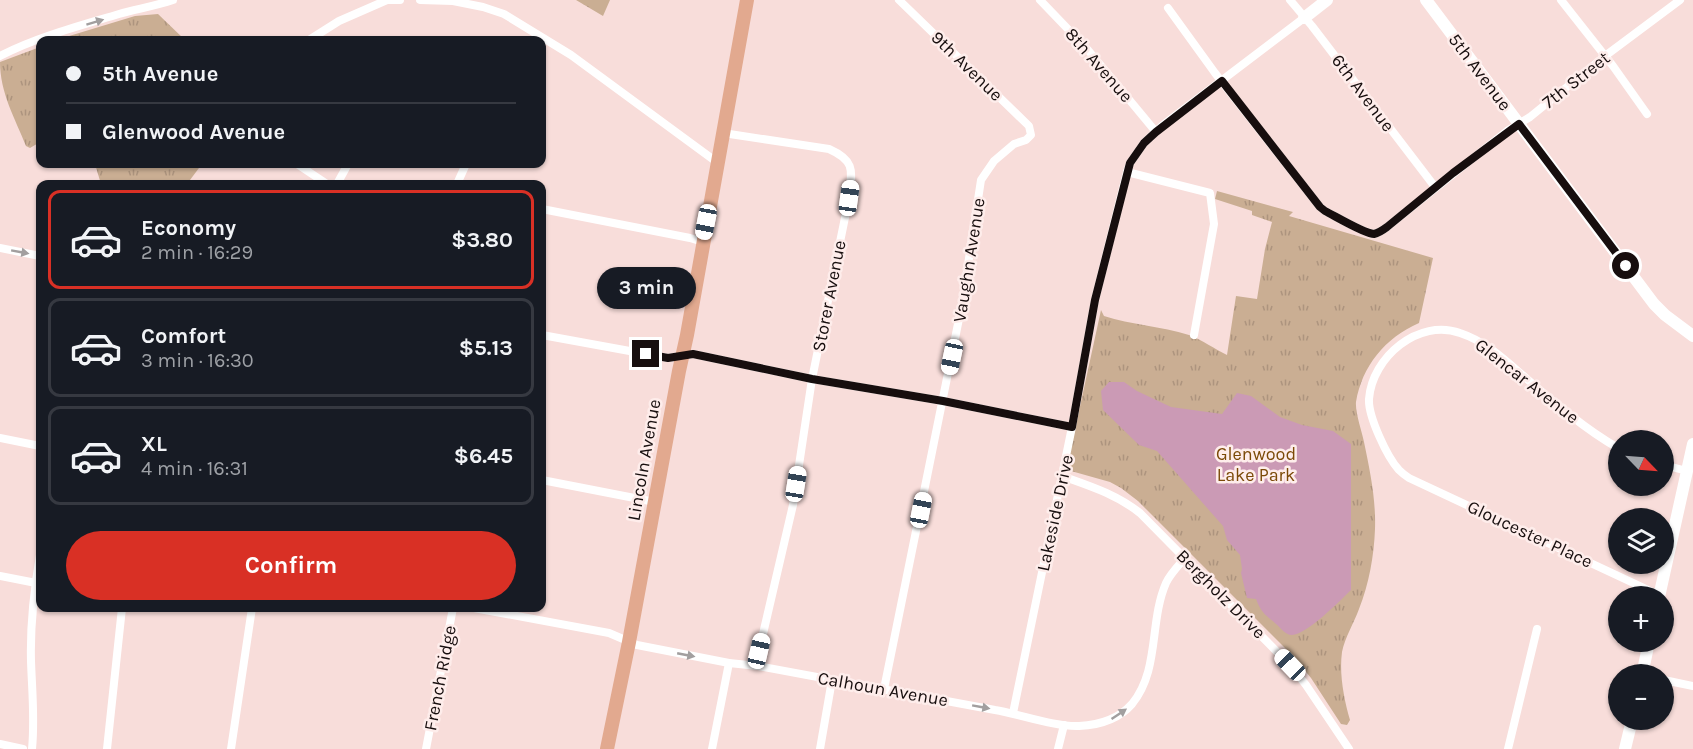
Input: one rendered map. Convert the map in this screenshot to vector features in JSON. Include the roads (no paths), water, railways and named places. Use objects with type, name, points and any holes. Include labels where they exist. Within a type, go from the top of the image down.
[{"type":"main road","name":"Lincoln Avenue","points":[[607,749],[718,163],[744,1]]},
{"type":"street","points":[[49,36],[173,0]]},
{"type":"street","points":[[315,36],[339,21],[387,0],[400,0]]},
{"type":"street","points":[[420,0],[484,4],[541,36]]},
{"type":"street","name":"9th Avenue","points":[[898,0],[1029,126],[1031,135]]},
{"type":"street","name":"8th Avenue","points":[[1040,0],[1088,50],[1156,132]]},
{"type":"street","name":"6th Avenue","points":[[1290,0],[1435,187]]},
{"type":"street","points":[[1304,18],[1327,0]]},
{"type":"street","name":"5th Avenue","points":[[1426,0],[1654,304],[1693,336]]},
{"type":"street","points":[[1561,0],[1647,114]]},
{"type":"street","name":"7th Street","points":[[1222,81],[1320,207],[1372,234],[1380,232],[1435,187],[1680,0]]},
{"type":"street","points":[[1168,8],[1222,81]]},
{"type":"street","name":"Lakeside Drive","points":[[1013,713],[1072,427],[1095,300],[1130,163],[1144,143],[1156,132],[1304,18]]},
{"type":"street","points":[[546,39],[718,163]]},
{"type":"street","points":[[0,56],[36,41]]},
{"type":"street","name":"Storer Avenue","points":[[723,133],[829,149],[841,154],[851,166],[852,173],[849,198],[812,379],[793,505],[759,651],[758,666]]},
{"type":"street","name":"Vaughn Avenue","points":[[884,689],[963,304],[981,180],[994,161],[1014,144],[1026,140],[1031,135]]},
{"type":"street","points":[[303,168],[321,180]]},
{"type":"street","points":[[1127,172],[1210,193],[1214,224],[1194,335]]},
{"type":"street","points":[[546,210],[703,242]]},
{"type":"street","points":[[0,248],[36,255]]},
{"type":"street","name":"Glencar Avenue","points":[[1402,472],[1398,469],[1376,428],[1369,407],[1371,389],[1381,366],[1401,343],[1419,334],[1440,329],[1458,332],[1479,340],[1568,414],[1608,442]]},
{"type":"street","points":[[546,336],[668,358],[693,354],[812,379],[943,401],[1072,427]]},
{"type":"street","points":[[0,438],[36,445]]},
{"type":"street","points":[[1661,586],[1693,444]]},
{"type":"street","points":[[1674,468],[1687,471]]},
{"type":"street","name":"Gloucester Place","points":[[1402,472],[1409,478],[1638,586]]},
{"type":"street","name":"Bergholz Drive","points":[[1062,476],[1106,491],[1128,503],[1140,513],[1290,665],[1349,749]]},
{"type":"street","points":[[546,481],[655,502]]},
{"type":"street","name":"Calhoun Avenue","points":[[496,612],[609,633],[629,642],[729,663],[758,666],[1077,726],[1103,723],[1113,719],[1131,706],[1143,689],[1148,675],[1160,604],[1166,584],[1185,558]]},
{"type":"street","points":[[0,576],[36,584],[31,660],[34,723],[32,749]]},
{"type":"street","points":[[107,749],[122,612]]},
{"type":"street","points":[[231,749],[251,612]]},
{"type":"street","name":"French Ridge","points":[[426,749],[452,612]]},
{"type":"street","points":[[1508,749],[1537,629]]},
{"type":"street","points":[[712,749],[729,663]]},
{"type":"street","points":[[820,749],[832,680]]},
{"type":"street","points":[[1674,682],[1693,686]]},
{"type":"street","points":[[1058,749],[1064,725]]},
{"type":"street","points":[[1625,749],[1630,730]]},
{"type":"street","points":[[0,744],[23,749]]},
{"type":"park label","name":"Glenwood Lake Park","points":[[1256,464]]}]
